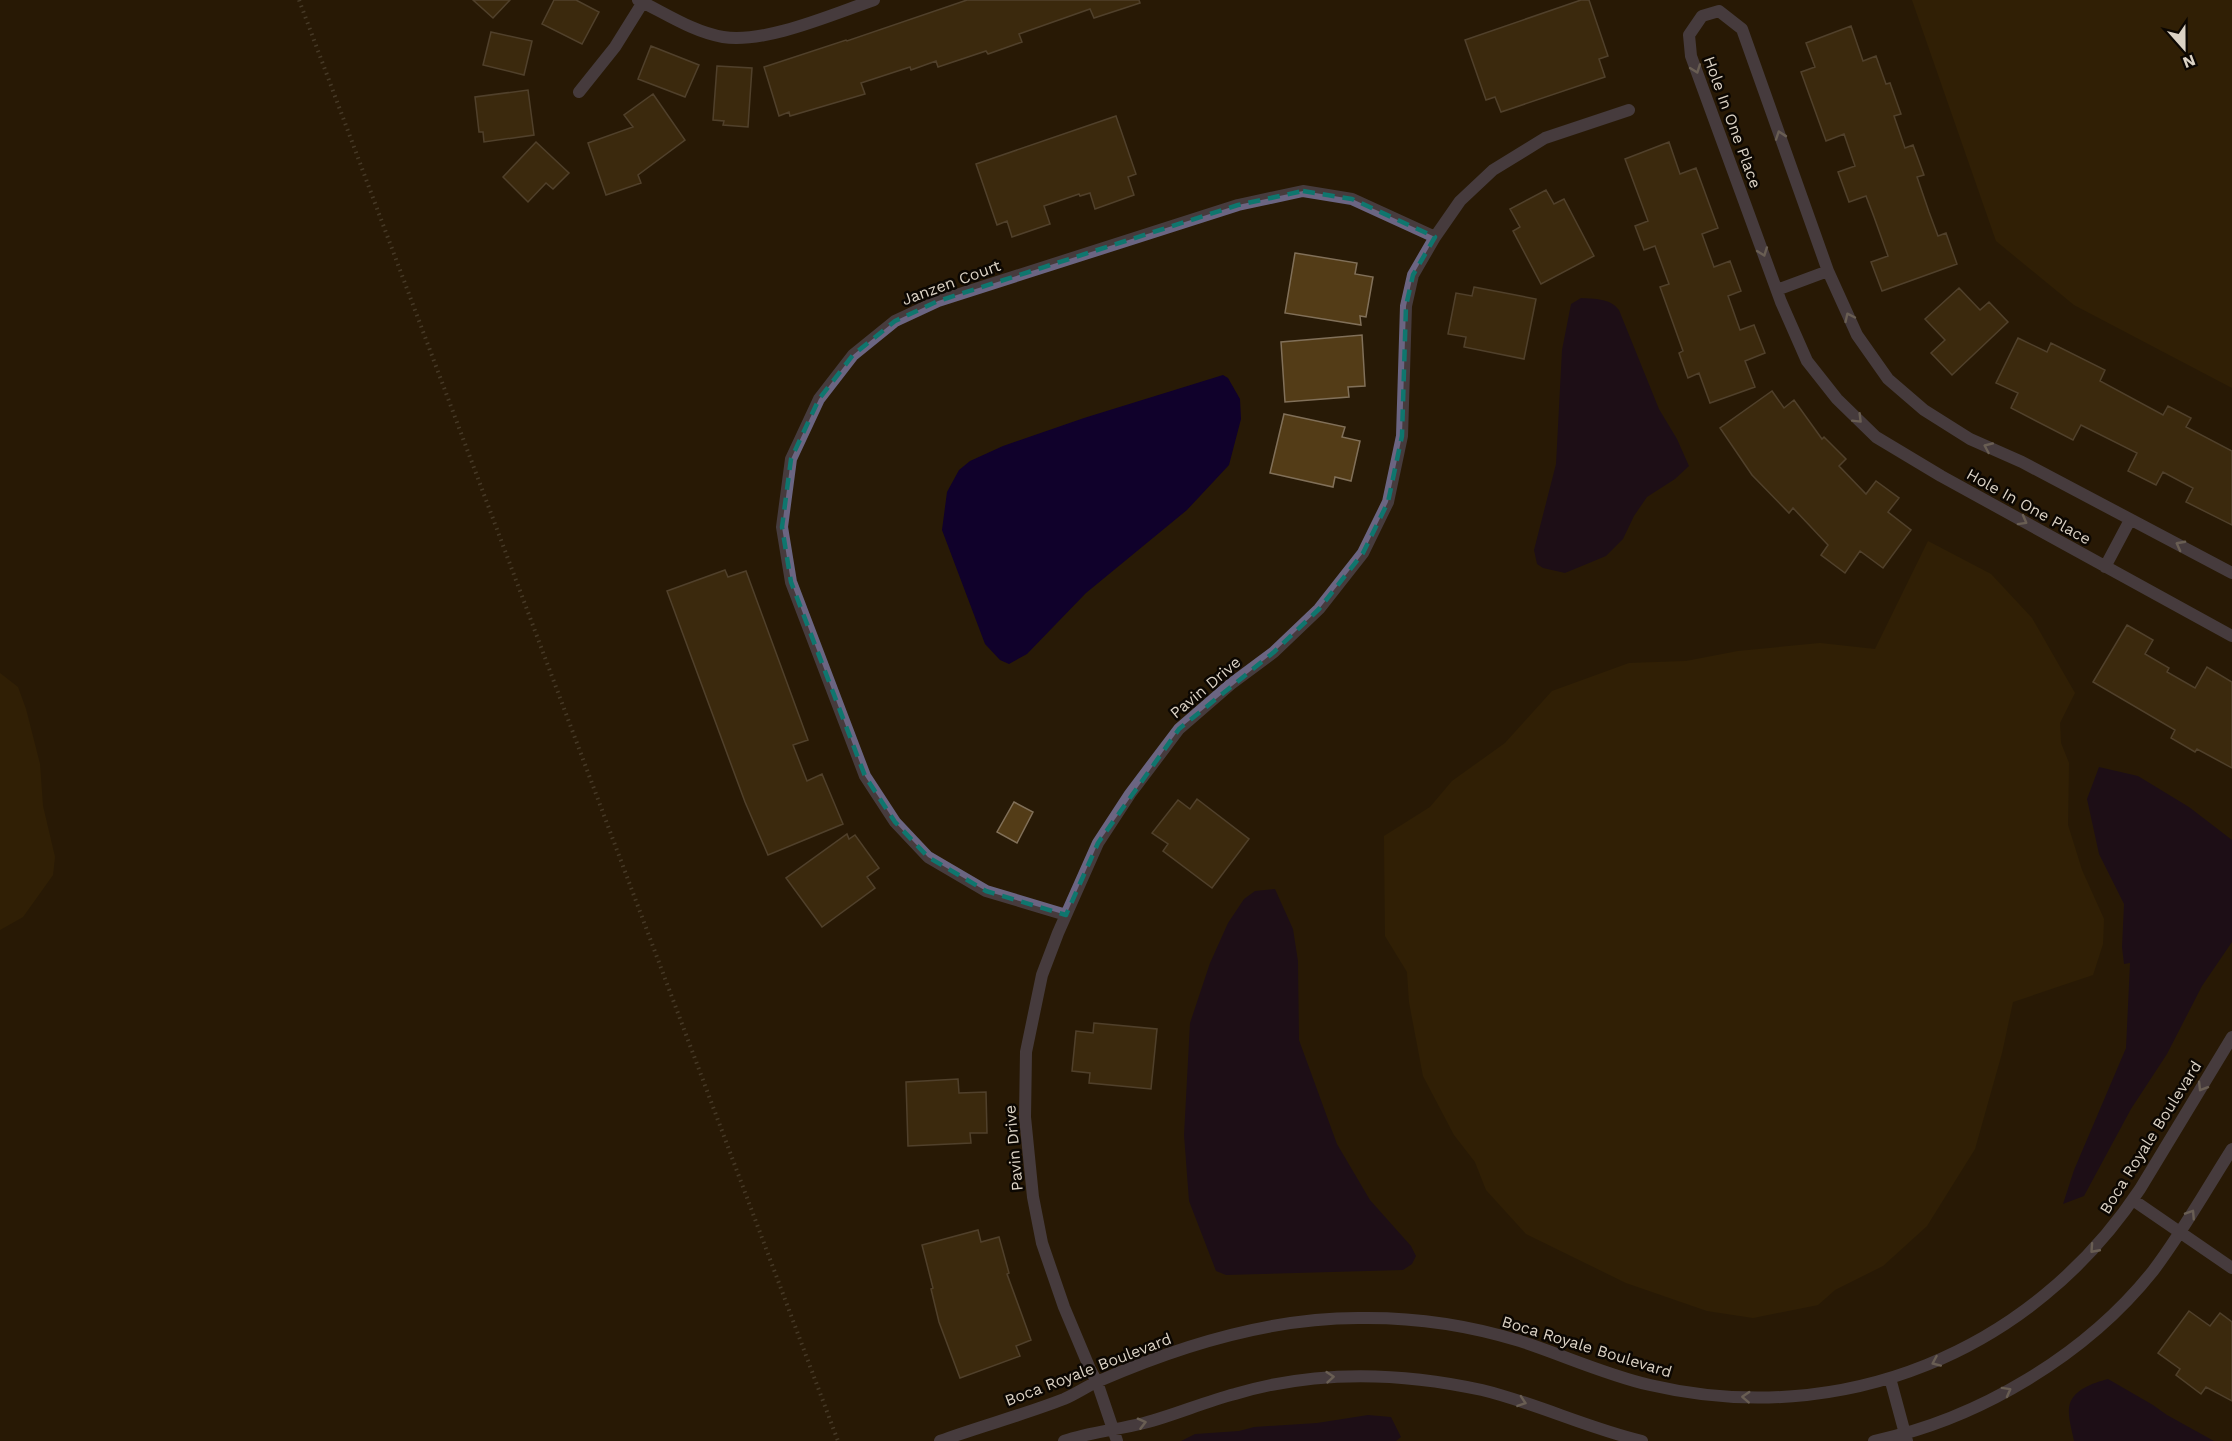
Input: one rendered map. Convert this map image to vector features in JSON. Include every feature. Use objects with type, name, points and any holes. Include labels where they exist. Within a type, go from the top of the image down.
[{"type":"street","points":[[579,92],[615,46],[640,1],[697,29],[721,37],[738,39],[773,34],[874,0]]},
{"type":"street","name":"Hole In One Place","points":[[2232,573],[2022,462],[1970,439],[1924,410],[1888,379],[1857,335],[1828,271],[1742,29],[1719,11],[1702,16],[1689,35],[1691,56],[1777,290],[1807,361],[1837,399],[1876,437],[1941,476],[2232,636]]},
{"type":"street","name":"Pavin Drive","points":[[1115,1435],[1097,1382],[1064,1307],[1042,1243],[1034,1197],[1025,1118],[1026,1052],[1042,975],[1098,843],[1130,794],[1179,729],[1231,684],[1274,652],[1319,609],[1363,553],[1388,502],[1402,436],[1406,306],[1413,275],[1435,237],[1460,201],[1493,170],[1545,138],[1629,110]]},
{"type":"street","name":"Janzen Court","points":[[1066,915],[986,891],[928,857],[895,822],[864,776],[791,582],[782,527],[791,459],[819,399],[853,355],[896,321],[938,301],[1238,205],[1303,191],[1352,199],[1435,237]]},
{"type":"street","points":[[1777,290],[1828,271]]},
{"type":"street","points":[[2105,567],[2130,520]]},
{"type":"street","name":"Boca Royale Boulevard","points":[[940,1441],[1066,1398],[1097,1382],[1196,1346],[1243,1333],[1296,1323],[1357,1318],[1392,1318],[1448,1324],[1492,1333],[1621,1377],[1682,1391],[1759,1397],[1800,1395],[1834,1391],[1890,1378],[1942,1360],[1971,1345],[2049,1292],[2092,1251],[2133,1200],[2232,1037]]},
{"type":"street","points":[[1874,1441],[1906,1437],[1983,1403],[2049,1366],[2105,1320],[2152,1272],[2232,1149]]},
{"type":"street","points":[[2133,1200],[2232,1268]]},
{"type":"street","points":[[1064,1441],[1115,1435],[1143,1423],[1268,1385],[1371,1375],[1408,1378],[1500,1394],[1603,1430],[1642,1441]]},
{"type":"street","points":[[1890,1378],[1906,1437]]},
{"type":"path","points":[[299,0],[838,1441]]},
{"type":"highlighted area","points":[[1303,191],[1352,199],[1435,237],[1413,275],[1406,306],[1402,436],[1388,502],[1363,553],[1319,609],[1274,652],[1179,729],[1098,843],[1066,915],[986,891],[928,857],[895,822],[865,776],[791,582],[782,527],[791,459],[819,399],[853,355],[895,321],[938,301],[1238,205]]},
{"type":"shaded area","points":[[1912,0],[2232,0],[2232,388],[2074,305],[1996,241]]},
{"type":"shaded area","points":[[1581,298],[1607,301],[1619,310],[1659,409],[1677,439],[1689,466],[1675,479],[1647,497],[1634,516],[1623,539],[1606,556],[1565,573],[1543,568],[1537,564],[1534,550],[1556,464],[1562,350],[1571,304]]},
{"type":"shaded area","points":[[1223,375],[1228,378],[1240,399],[1241,419],[1229,465],[1187,510],[1086,593],[1027,654],[1009,664],[1000,660],[985,644],[942,530],[947,492],[959,470],[970,461],[1003,446]]},
{"type":"shaded area","points":[[1928,541],[1991,574],[2032,618],[2075,693],[2060,723],[2061,743],[2069,763],[2068,825],[2082,870],[2104,919],[2103,944],[2093,975],[2013,1002],[2002,1053],[1975,1149],[1927,1226],[1883,1266],[1835,1290],[1818,1305],[1753,1318],[1707,1311],[1626,1283],[1526,1234],[1486,1190],[1475,1162],[1454,1135],[1423,1076],[1409,1002],[1407,972],[1385,936],[1384,836],[1430,807],[1452,781],[1505,743],[1552,691],[1629,663],[1686,661],[1738,651],[1820,643],[1875,649]]},
{"type":"shaded area","points":[[0,673],[18,687],[26,709],[40,764],[43,806],[55,857],[53,875],[23,917],[0,930]]},
{"type":"shaded area","points":[[2099,767],[2138,776],[2189,807],[2232,840],[2232,942],[2202,986],[2167,1054],[2131,1109],[2084,1196],[2063,1204],[2074,1170],[2126,1048],[2130,963],[2124,964],[2122,947],[2124,904],[2099,854],[2087,799]]},
{"type":"shaded area","points":[[1275,889],[1293,929],[1298,961],[1299,1040],[1337,1144],[1370,1200],[1411,1246],[1416,1256],[1412,1264],[1403,1270],[1226,1275],[1216,1271],[1189,1201],[1184,1135],[1190,1023],[1210,963],[1228,923],[1244,899],[1255,891]]},
{"type":"shaded area","points":[[2108,1379],[2214,1441],[2074,1441],[2069,1408],[2074,1396],[2084,1388]]},
{"type":"shaded area","points":[[1368,1415],[1391,1417],[1401,1437],[1396,1441],[1181,1441],[1195,1434],[1317,1423]]},
{"type":"building","points":[[473,0],[510,0],[493,18]]},
{"type":"building","points":[[554,0],[576,0],[599,12],[582,44],[542,24]]},
{"type":"building","points":[[967,0],[1139,0],[1140,3],[1094,18],[1090,9],[1019,34],[1022,42],[988,54],[986,51],[938,67],[936,61],[911,70],[910,67],[861,83],[865,94],[790,116],[789,112],[779,116],[764,67]]},
{"type":"building","points":[[1581,0],[1589,0],[1608,56],[1599,59],[1605,77],[1501,112],[1495,97],[1486,100],[1465,40]]},
{"type":"building","points":[[1851,26],[1863,61],[1876,56],[1886,84],[1890,83],[1901,114],[1894,116],[1905,148],[1913,145],[1924,175],[1917,177],[1929,212],[1938,236],[1946,233],[1957,264],[1882,291],[1871,262],[1888,256],[1874,217],[1866,196],[1849,202],[1838,172],[1855,166],[1844,134],[1826,141],[1801,72],[1815,67],[1806,43]]},
{"type":"building","points":[[491,32],[532,41],[524,75],[483,65]]},
{"type":"building","points":[[651,46],[699,65],[685,97],[638,79]]},
{"type":"building","points":[[717,66],[752,68],[748,127],[723,125],[724,121],[713,120]]},
{"type":"building","points":[[528,90],[534,135],[484,142],[483,132],[479,132],[475,97]]},
{"type":"building","points":[[653,94],[685,140],[638,175],[641,183],[606,195],[588,143],[633,127],[624,115]]},
{"type":"building","points":[[1116,116],[1136,174],[1128,177],[1134,195],[1095,209],[1090,193],[1080,196],[1079,194],[1044,206],[1050,224],[1012,237],[1007,221],[997,225],[976,164]]},
{"type":"building","points":[[536,142],[569,173],[553,189],[546,183],[528,202],[503,177]]},
{"type":"building","points":[[1669,142],[1680,174],[1696,168],[1718,228],[1702,234],[1714,267],[1730,261],[1741,291],[1728,296],[1740,330],[1754,325],[1765,353],[1745,361],[1755,387],[1710,403],[1699,373],[1688,378],[1679,353],[1683,351],[1660,287],[1669,284],[1655,246],[1644,250],[1635,226],[1648,221],[1625,159]]},
{"type":"building","points":[[1546,190],[1554,204],[1564,199],[1594,256],[1541,284],[1513,231],[1520,227],[1510,209]]},
{"type":"building","points":[[1295,253],[1357,263],[1355,274],[1373,277],[1366,317],[1360,316],[1361,325],[1285,313]]},
{"type":"building","points":[[1474,287],[1536,299],[1524,359],[1464,347],[1466,337],[1448,334],[1456,293],[1472,296]]},
{"type":"building","points":[[1959,288],[1980,310],[1989,302],[2008,322],[1952,375],[1931,353],[1945,340],[1925,319]]},
{"type":"building","points":[[1362,335],[1365,386],[1348,387],[1349,397],[1285,402],[1281,342]]},
{"type":"building","points":[[2018,338],[2047,352],[2051,343],[2105,370],[2100,381],[2163,415],[2168,406],[2191,418],[2186,427],[2232,451],[2232,525],[2186,502],[2193,488],[2163,472],[2156,485],[2128,471],[2137,453],[2081,425],[2073,440],[2011,408],[2018,393],[1996,383]]},
{"type":"building","points":[[1772,391],[1784,408],[1794,400],[1822,439],[1824,437],[1846,459],[1839,466],[1866,494],[1876,481],[1899,498],[1888,512],[1911,530],[1883,568],[1860,551],[1845,573],[1821,555],[1828,545],[1793,508],[1789,513],[1752,475],[1720,428]]},
{"type":"building","points":[[1284,414],[1345,427],[1342,437],[1360,441],[1351,481],[1335,477],[1333,487],[1270,473]]},
{"type":"building","points":[[725,570],[728,577],[746,571],[808,740],[793,745],[807,781],[822,774],[843,824],[768,855],[745,802],[667,591]]},
{"type":"building","points":[[2127,625],[2153,640],[2145,654],[2169,668],[2167,672],[2195,688],[2207,667],[2232,682],[2232,768],[2197,749],[2195,752],[2171,738],[2175,730],[2093,682]]},
{"type":"building","points":[[1197,799],[1249,839],[1212,888],[1163,851],[1168,844],[1152,833],[1178,800],[1190,809]]},
{"type":"building","points":[[1014,802],[1033,812],[1017,843],[997,832]]},
{"type":"building","points":[[847,834],[849,839],[855,835],[879,868],[867,877],[875,888],[822,927],[786,878]]},
{"type":"building","points":[[1094,1023],[1157,1029],[1151,1089],[1089,1083],[1090,1073],[1072,1071],[1076,1031],[1093,1033]]},
{"type":"building","points":[[958,1079],[959,1093],[986,1092],[987,1133],[970,1133],[971,1143],[908,1146],[906,1082]]},
{"type":"building","points":[[978,1230],[981,1242],[999,1237],[1009,1273],[1007,1274],[1031,1340],[1016,1346],[1020,1356],[960,1378],[939,1322],[922,1245]]},
{"type":"building","points":[[2189,1311],[2210,1326],[2220,1313],[2232,1322],[2232,1401],[2206,1387],[2201,1394],[2176,1375],[2180,1369],[2158,1353]]}]
